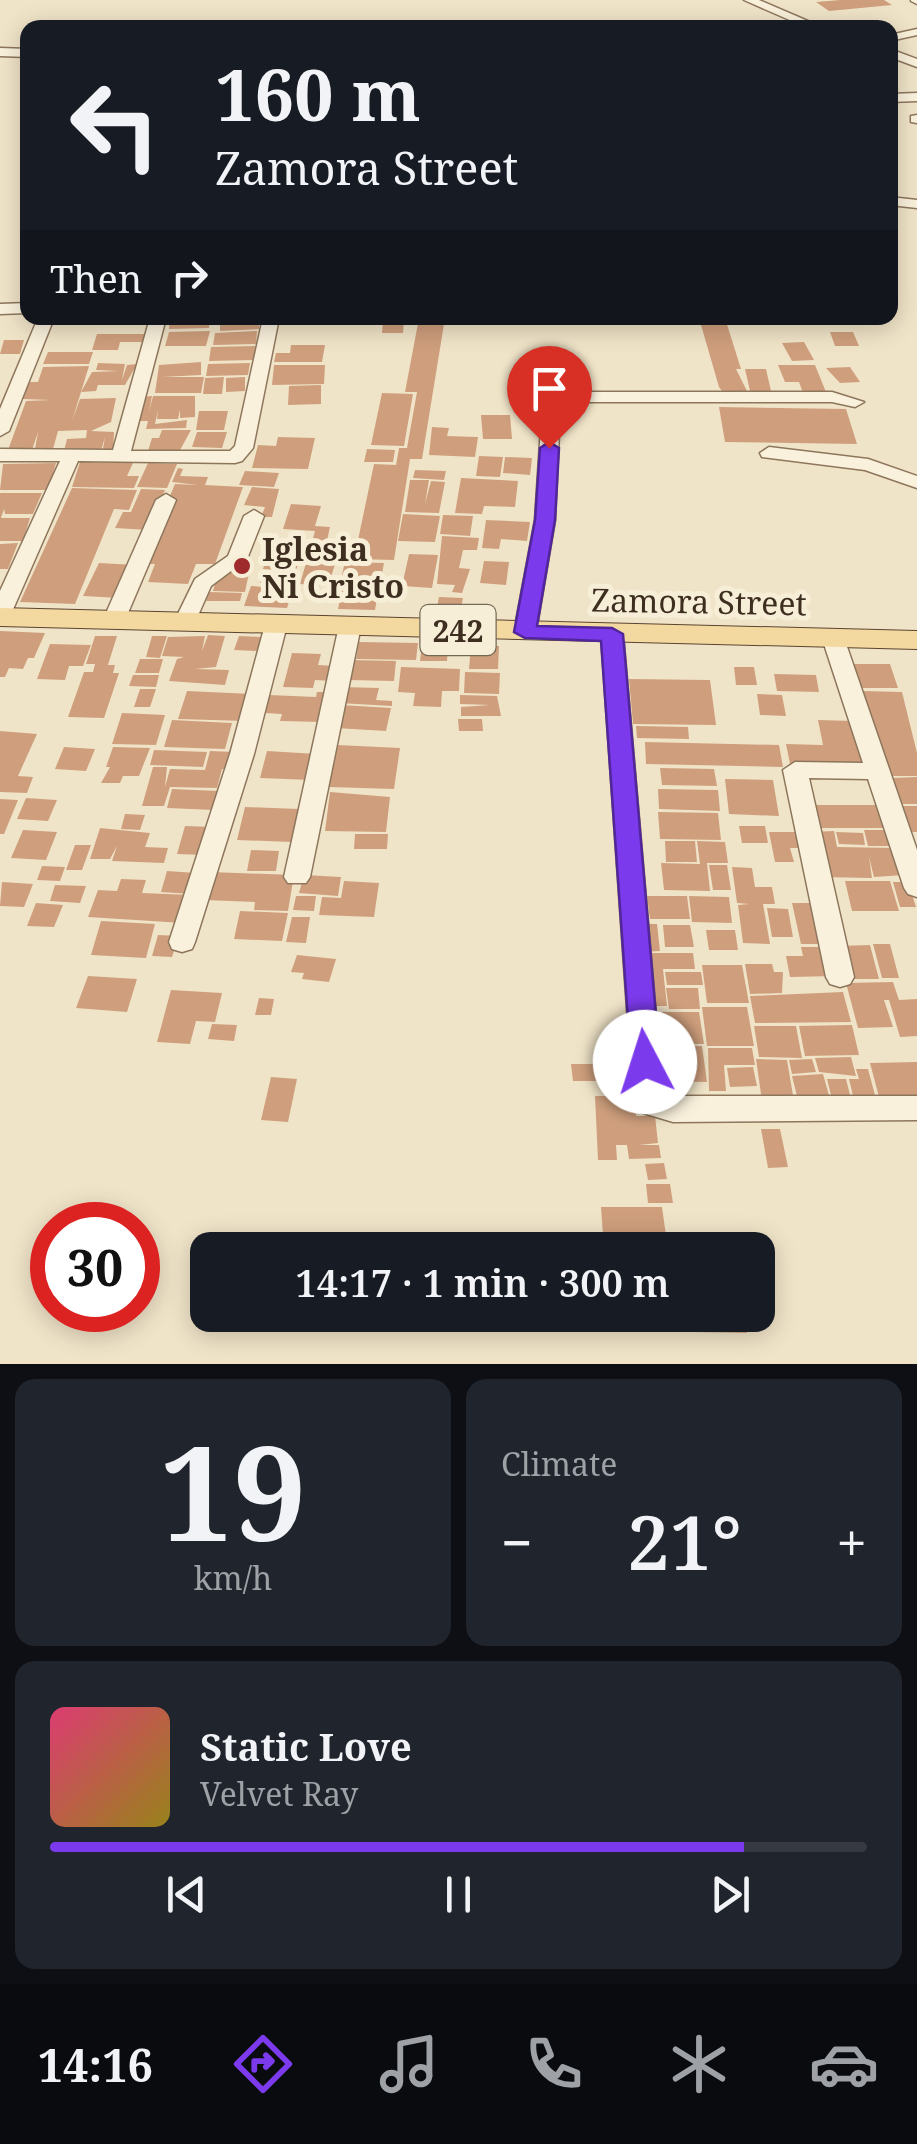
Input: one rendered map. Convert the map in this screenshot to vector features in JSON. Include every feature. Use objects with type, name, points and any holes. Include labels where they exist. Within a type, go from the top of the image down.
[{"type":"main road","name":"Zamora Street","points":[[0,616],[917,640]]},
{"type":"street","points":[[749,0],[799,20]]},
{"type":"street","points":[[0,431],[43,325]]},
{"type":"street","points":[[120,457],[156,325]]},
{"type":"street","points":[[0,454],[224,460],[242,452],[269,325]]},
{"type":"street","points":[[525,632],[545,520],[551,411],[562,398],[832,397],[855,402]]},
{"type":"street","points":[[769,453],[868,465],[917,482]]},
{"type":"street","points":[[0,616],[70,458]]},
{"type":"street","points":[[114,620],[166,500]]},
{"type":"street","points":[[185,622],[202,582],[238,559],[254,516]]},
{"type":"street","points":[[182,942],[242,754],[276,625]]},
{"type":"street","points":[[297,877],[350,626]]},
{"type":"street","points":[[612,634],[648,1096],[654,1105],[673,1110],[917,1108]]},
{"type":"street","points":[[833,638],[917,888]]},
{"type":"street","points":[[840,977],[796,770],[876,771]]},
{"type":"building","points":[[884,0],[892,5],[829,11],[816,2]]},
{"type":"building","points":[[169,325],[209,325],[209,328],[169,329]]},
{"type":"building","points":[[220,325],[259,325],[259,329],[220,331]]},
{"type":"building","points":[[383,325],[404,325],[403,333],[382,333]]},
{"type":"building","points":[[418,325],[444,325],[422,459],[410,459],[394,560],[354,559],[374,464],[396,465],[399,448],[407,448],[417,392],[405,392]]},
{"type":"building","points":[[701,325],[727,325],[741,369],[736,369],[747,391],[722,391]]},
{"type":"building","points":[[210,331],[206,346],[165,346],[169,332]]},
{"type":"building","points":[[257,331],[256,344],[213,345],[215,333]]},
{"type":"building","points":[[830,332],[853,332],[859,346],[835,346]]},
{"type":"building","points":[[97,334],[145,334],[143,342],[120,342],[118,350],[92,350]]},
{"type":"building","points":[[4,340],[24,340],[20,354],[0,354]]},
{"type":"building","points":[[804,342],[814,360],[792,361],[782,343]]},
{"type":"building","points":[[291,345],[325,345],[322,362],[274,362],[276,353],[290,353]]},
{"type":"building","points":[[255,346],[254,360],[209,361],[211,347]]},
{"type":"building","points":[[48,352],[93,352],[89,364],[43,364]]},
{"type":"building","points":[[201,362],[201,375],[162,377],[204,377],[201,393],[155,393],[159,365]]},
{"type":"building","points":[[98,363],[125,364],[122,380],[127,365],[137,364],[125,385],[98,385],[96,391],[81,392],[92,372],[119,371],[96,370]]},
{"type":"building","points":[[250,363],[248,375],[206,376],[208,364]]},
{"type":"building","points":[[274,365],[325,365],[324,384],[272,385]]},
{"type":"building","points":[[778,365],[815,365],[826,392],[803,393],[799,382],[785,382]]},
{"type":"building","points":[[89,366],[72,421],[80,399],[116,398],[111,422],[91,431],[114,432],[113,454],[102,454],[105,437],[100,454],[64,451],[67,439],[86,438],[87,430],[58,431],[53,449],[35,449],[38,432],[32,450],[8,450],[26,401],[50,400],[23,399],[28,382],[38,382],[43,367]]},
{"type":"building","points":[[850,367],[860,382],[840,383],[826,368]]},
{"type":"building","points":[[745,369],[766,369],[771,391],[750,391]]},
{"type":"building","points":[[561,371],[563,388],[546,389],[544,372]]},
{"type":"building","points":[[564,371],[588,371],[589,388],[565,388]]},
{"type":"building","points":[[224,377],[222,394],[203,394],[205,378]]},
{"type":"building","points":[[245,377],[245,391],[226,392],[226,378]]},
{"type":"building","points":[[516,384],[538,385],[536,406],[514,405]]},
{"type":"building","points":[[321,385],[321,404],[288,405],[289,386]]},
{"type":"building","points":[[382,393],[413,394],[404,446],[371,445]]},
{"type":"building","points":[[152,396],[149,412],[153,396],[195,396],[195,417],[180,418],[180,410],[178,419],[157,419],[158,410],[155,424],[187,420],[186,428],[146,429],[148,421],[135,421],[140,397]]},
{"type":"building","points":[[719,407],[846,409],[857,444],[725,442]]},
{"type":"building","points":[[199,411],[228,411],[224,430],[196,430]]},
{"type":"building","points":[[481,415],[510,415],[512,439],[483,439]]},
{"type":"building","points":[[432,427],[449,428],[447,436],[478,437],[475,457],[429,455]]},
{"type":"building","points":[[162,430],[191,430],[179,452],[148,451],[152,438],[159,438]]},
{"type":"building","points":[[197,432],[227,432],[222,448],[192,447]]},
{"type":"building","points":[[278,437],[315,438],[308,469],[252,468],[258,445],[276,446]]},
{"type":"building","points":[[367,449],[395,450],[393,462],[364,462]]},
{"type":"building","points":[[479,456],[503,457],[500,477],[476,476]]},
{"type":"building","points":[[505,457],[532,458],[530,475],[503,473]]},
{"type":"building","points":[[80,462],[133,463],[127,476],[139,476],[134,488],[72,487]]},
{"type":"building","points":[[56,463],[48,490],[0,490],[3,464]]},
{"type":"building","points":[[148,463],[177,464],[167,488],[137,487]]},
{"type":"building","points":[[178,468],[183,469],[180,476],[208,477],[205,485],[243,487],[215,564],[196,564],[188,584],[148,582],[155,564],[141,564],[175,484],[198,485],[172,482]]},
{"type":"building","points":[[415,470],[446,471],[444,480],[413,478]]},
{"type":"building","points":[[245,471],[279,473],[274,487],[239,485]]},
{"type":"building","points":[[461,478],[518,481],[515,507],[484,506],[482,514],[455,513]]},
{"type":"building","points":[[410,480],[429,480],[425,504],[431,481],[445,482],[439,513],[405,512]]},
{"type":"building","points":[[252,487],[279,489],[272,517],[261,517],[265,507],[244,505]]},
{"type":"building","points":[[72,488],[137,490],[129,510],[114,509],[75,604],[20,602]]},
{"type":"building","points":[[141,489],[165,490],[148,530],[115,528],[123,512],[131,512]]},
{"type":"building","points":[[0,493],[42,493],[33,514],[5,514],[4,509],[1,518],[30,518],[23,541],[0,541]]},
{"type":"building","points":[[291,504],[321,506],[315,526],[330,527],[326,545],[341,546],[328,586],[300,584],[315,531],[283,529]]},
{"type":"building","points":[[403,514],[440,516],[435,542],[398,541]]},
{"type":"building","points":[[443,515],[473,516],[470,536],[440,534]]},
{"type":"building","points":[[486,520],[530,522],[527,541],[501,539],[499,549],[482,548]]},
{"type":"building","points":[[442,536],[479,538],[477,550],[463,550],[459,568],[470,569],[462,593],[452,592],[455,585],[437,584]]},
{"type":"building","points":[[18,543],[8,569],[0,569],[0,544]]},
{"type":"building","points":[[267,554],[300,556],[296,571],[263,569]]},
{"type":"building","points":[[409,554],[438,555],[432,588],[402,586]]},
{"type":"building","points":[[484,561],[509,562],[506,585],[480,583]]},
{"type":"building","points":[[345,562],[384,563],[380,585],[340,583]]},
{"type":"building","points":[[99,563],[135,565],[120,598],[83,596]]},
{"type":"building","points":[[263,571],[299,573],[296,584],[260,583]]},
{"type":"building","points":[[218,573],[249,573],[245,592],[213,591]]},
{"type":"building","points":[[343,585],[379,587],[375,610],[338,609]]},
{"type":"building","points":[[251,586],[293,589],[287,608],[244,606]]},
{"type":"building","points":[[209,592],[242,593],[240,601],[206,601]]},
{"type":"building","points":[[439,597],[463,598],[460,613],[436,612]]},
{"type":"building","points":[[0,631],[45,633],[34,658],[28,658],[23,669],[9,668],[5,677],[0,677]]},
{"type":"building","points":[[208,635],[225,636],[216,667],[195,669],[229,670],[225,685],[169,681],[177,659],[184,657],[162,656],[168,637],[205,636],[202,651]]},
{"type":"building","points":[[95,636],[117,636],[108,665],[115,665],[113,673],[119,673],[104,718],[68,717],[84,672],[93,672],[95,664],[86,664]]},
{"type":"building","points":[[152,636],[167,636],[160,658],[146,657]]},
{"type":"building","points":[[239,636],[263,637],[258,651],[234,650]]},
{"type":"building","points":[[359,642],[418,643],[416,660],[356,659]]},
{"type":"building","points":[[50,644],[91,645],[83,666],[69,666],[65,680],[37,679]]},
{"type":"building","points":[[422,644],[448,645],[447,661],[420,661]]},
{"type":"building","points":[[471,645],[499,646],[498,669],[469,669]]},
{"type":"building","points":[[292,653],[321,654],[318,665],[336,666],[333,681],[315,680],[313,688],[283,687]]},
{"type":"building","points":[[140,659],[163,659],[159,673],[135,673]]},
{"type":"building","points":[[350,660],[396,661],[394,681],[348,680]]},
{"type":"building","points":[[852,664],[890,664],[898,688],[859,688]]},
{"type":"building","points":[[401,667],[460,669],[459,691],[442,691],[441,707],[413,706],[415,693],[398,692]]},
{"type":"building","points":[[734,667],[754,667],[757,685],[736,685]]},
{"type":"building","points":[[465,672],[500,673],[499,694],[464,693]]},
{"type":"building","points":[[774,674],[816,675],[819,692],[777,691]]},
{"type":"building","points":[[133,675],[159,675],[156,687],[129,686]]},
{"type":"building","points":[[629,679],[710,680],[716,725],[633,724]]},
{"type":"building","points":[[342,687],[379,688],[376,700],[392,701],[392,706],[338,703]]},
{"type":"building","points":[[140,689],[156,689],[150,707],[134,707]]},
{"type":"building","points":[[187,691],[252,694],[245,721],[178,719]]},
{"type":"building","points":[[862,691],[902,692],[917,753],[917,776],[890,776]]},
{"type":"building","points":[[317,692],[329,692],[323,722],[280,721],[282,714],[265,713],[269,695],[316,697]]},
{"type":"building","points":[[757,694],[782,695],[786,716],[760,715]]},
{"type":"building","points":[[460,695],[497,696],[501,716],[461,716],[461,707],[490,705],[460,704]]},
{"type":"building","points":[[341,705],[391,708],[386,731],[335,728]]},
{"type":"building","points":[[122,713],[165,715],[156,745],[112,744]]},
{"type":"building","points":[[458,719],[482,719],[483,731],[459,731]]},
{"type":"building","points":[[172,720],[232,723],[225,749],[164,747]]},
{"type":"building","points":[[818,720],[854,721],[865,765],[790,764],[786,744],[823,745]]},
{"type":"building","points":[[636,726],[688,727],[689,739],[637,738]]},
{"type":"building","points":[[0,731],[37,734],[18,776],[33,777],[27,793],[0,792]]},
{"type":"building","points":[[645,742],[779,745],[783,767],[646,764]]},
{"type":"building","points":[[337,745],[400,748],[394,789],[329,787]]},
{"type":"building","points":[[64,747],[95,749],[86,771],[55,769]]},
{"type":"building","points":[[113,747],[150,748],[139,776],[123,776],[120,783],[101,783],[110,767],[106,767]]},
{"type":"building","points":[[154,750],[207,752],[203,767],[150,765]]},
{"type":"building","points":[[210,751],[234,752],[230,770],[222,769],[217,788],[170,787],[164,806],[142,806],[153,767],[167,767],[165,787],[170,769],[205,770]]},
{"type":"building","points":[[267,751],[317,754],[311,780],[260,778]]},
{"type":"building","points":[[660,768],[714,769],[717,786],[662,785]]},
{"type":"building","points":[[917,777],[917,804],[902,804],[892,778]]},
{"type":"building","points":[[725,779],[773,780],[779,816],[729,814]]},
{"type":"building","points":[[172,789],[219,791],[214,810],[167,808]]},
{"type":"building","points":[[658,789],[718,790],[720,811],[659,809]]},
{"type":"building","points":[[330,792],[390,797],[386,832],[325,831]]},
{"type":"building","points":[[26,798],[57,800],[48,821],[17,819]]},
{"type":"building","points":[[0,799],[18,800],[4,834],[0,834]]},
{"type":"building","points":[[807,805],[881,805],[888,828],[812,828]]},
{"type":"building","points":[[900,806],[917,806],[917,832],[909,832]]},
{"type":"building","points":[[245,807],[299,809],[292,842],[237,840]]},
{"type":"building","points":[[658,812],[718,813],[721,840],[660,839]]},
{"type":"building","points":[[125,814],[145,815],[140,830],[121,829]]},
{"type":"building","points":[[185,826],[212,827],[205,855],[177,854]]},
{"type":"building","points":[[739,826],[765,826],[768,843],[742,843]]},
{"type":"building","points":[[100,828],[150,833],[145,847],[168,848],[164,863],[112,861],[117,846],[110,859],[90,859]]},
{"type":"building","points":[[23,830],[57,832],[46,860],[11,858]]},
{"type":"building","points":[[864,830],[889,830],[894,846],[868,846]]},
{"type":"building","points":[[834,831],[837,847],[896,848],[904,875],[874,877],[869,857],[872,878],[819,877],[810,832]]},
{"type":"building","points":[[769,832],[804,832],[808,848],[790,848],[794,862],[775,862]]},
{"type":"building","points":[[836,832],[863,833],[865,845],[839,844]]},
{"type":"building","points":[[355,834],[388,834],[387,849],[354,849]]},
{"type":"building","points":[[665,841],[695,841],[697,862],[666,862]]},
{"type":"building","points":[[697,841],[725,842],[728,863],[707,863],[710,891],[664,890],[661,863],[700,864]]},
{"type":"building","points":[[75,845],[91,845],[82,870],[66,870]]},
{"type":"building","points":[[251,850],[279,851],[276,871],[247,871]]},
{"type":"building","points":[[709,865],[727,865],[731,890],[713,890]]},
{"type":"building","points":[[42,866],[65,867],[60,881],[37,880]]},
{"type":"building","points":[[732,867],[752,868],[755,887],[772,887],[775,904],[763,904],[770,944],[743,943],[738,905],[749,904],[737,903]]},
{"type":"building","points":[[167,871],[196,873],[190,894],[161,892]]},
{"type":"building","points":[[211,872],[294,875],[288,911],[254,910],[255,902],[205,900]]},
{"type":"building","points":[[304,875],[341,877],[338,896],[299,893]]},
{"type":"building","points":[[121,879],[146,880],[142,893],[191,895],[183,923],[88,917],[98,890],[117,891]]},
{"type":"building","points":[[344,881],[379,883],[374,917],[319,915],[322,897],[341,898]]},
{"type":"building","points":[[845,881],[890,881],[899,911],[852,911]]},
{"type":"building","points":[[2,882],[33,884],[24,907],[0,906]]},
{"type":"building","points":[[893,882],[908,882],[916,907],[900,907]]},
{"type":"building","points":[[55,885],[86,886],[80,903],[50,901]]},
{"type":"building","points":[[296,896],[316,896],[314,911],[293,910]]},
{"type":"building","points":[[647,896],[687,896],[690,919],[650,919]]},
{"type":"building","points":[[689,896],[729,897],[732,923],[692,922]]},
{"type":"building","points":[[36,903],[63,905],[54,927],[27,926]]},
{"type":"building","points":[[792,903],[818,903],[827,944],[801,944]]},
{"type":"building","points":[[767,908],[788,909],[793,937],[772,937]]},
{"type":"building","points":[[240,911],[288,913],[282,941],[234,939]]},
{"type":"building","points":[[292,917],[310,917],[306,943],[286,942]]},
{"type":"building","points":[[101,921],[155,924],[146,958],[91,955]]},
{"type":"building","points":[[638,924],[657,924],[660,951],[641,952]]},
{"type":"building","points":[[663,925],[690,925],[694,947],[665,947]]},
{"type":"building","points":[[706,930],[735,930],[738,950],[709,950]]},
{"type":"building","points":[[158,935],[179,936],[172,957],[152,956]]},
{"type":"building","points":[[873,944],[890,944],[899,978],[882,978]]},
{"type":"building","points":[[870,945],[879,979],[848,979],[839,946]]},
{"type":"building","points":[[801,947],[828,947],[836,976],[790,977],[786,956],[803,956]]},
{"type":"building","points":[[640,953],[693,953],[695,969],[663,969],[667,1006],[645,1006]]},
{"type":"building","points":[[297,955],[336,959],[329,982],[302,979],[304,973],[291,972]]},
{"type":"building","points":[[745,964],[772,964],[774,972],[783,972],[782,993],[750,994]]},
{"type":"building","points":[[702,965],[742,965],[749,1003],[707,1003]]},
{"type":"building","points":[[665,972],[701,972],[703,985],[667,985]]},
{"type":"building","points":[[88,976],[137,979],[127,1012],[76,1008]]},
{"type":"building","points":[[893,982],[899,1000],[917,999],[917,1036],[900,1037],[889,1000],[884,1000],[893,1027],[858,1028],[846,983]]},
{"type":"building","points":[[666,988],[698,988],[700,1009],[669,1009]]},
{"type":"building","points":[[171,990],[222,993],[215,1022],[196,1021],[190,1044],[157,1042]]},
{"type":"building","points":[[843,992],[851,1022],[755,1023],[750,996]]},
{"type":"building","points":[[259,998],[274,999],[271,1015],[255,1015]]},
{"type":"building","points":[[702,1007],[747,1007],[754,1046],[707,1046]]},
{"type":"building","points":[[662,1012],[699,1012],[704,1044],[666,1044]]},
{"type":"building","points":[[212,1024],[237,1025],[234,1041],[208,1039]]},
{"type":"building","points":[[852,1025],[859,1055],[805,1056],[799,1026]]},
{"type":"building","points":[[754,1026],[796,1026],[802,1058],[759,1057]]},
{"type":"building","points":[[613,1046],[635,1047],[638,1077],[631,1077],[636,1116],[655,1116],[658,1143],[639,1145],[659,1145],[661,1158],[629,1159],[627,1145],[616,1145],[617,1160],[598,1160],[595,1096],[606,1096],[604,1078],[615,1078]]},
{"type":"building","points":[[649,1046],[702,1046],[707,1082],[653,1081]]},
{"type":"building","points":[[708,1048],[752,1048],[755,1065],[724,1065],[726,1091],[709,1091]]},
{"type":"building","points":[[851,1057],[856,1076],[819,1072],[815,1058]]},
{"type":"building","points":[[756,1059],[787,1060],[794,1101],[762,1101]]},
{"type":"building","points":[[812,1059],[816,1072],[792,1074],[789,1060]]},
{"type":"building","points":[[917,1062],[917,1096],[879,1097],[870,1063]]},
{"type":"building","points":[[571,1064],[597,1064],[598,1081],[573,1081]]},
{"type":"building","points":[[753,1067],[757,1086],[730,1087],[727,1068]]},
{"type":"building","points":[[856,1069],[868,1069],[876,1099],[854,1100],[849,1079],[859,1079]]},
{"type":"building","points":[[823,1074],[830,1099],[798,1100],[792,1076]]},
{"type":"building","points":[[271,1077],[297,1079],[288,1122],[261,1120]]},
{"type":"building","points":[[827,1079],[846,1079],[851,1099],[832,1099]]},
{"type":"building","points":[[761,1129],[780,1129],[788,1167],[768,1168]]},
{"type":"building","points":[[664,1163],[667,1179],[648,1180],[645,1164]]},
{"type":"building","points":[[646,1184],[670,1184],[673,1203],[648,1203]]},
{"type":"building","points":[[601,1207],[662,1207],[665,1232],[603,1232]]},
{"type":"place","name":"Iglesia Ni Cristo","points":[[242,566]]},
{"type":"route","points":[[549,448],[545,520],[525,632],[612,634],[645,1062]]}]
